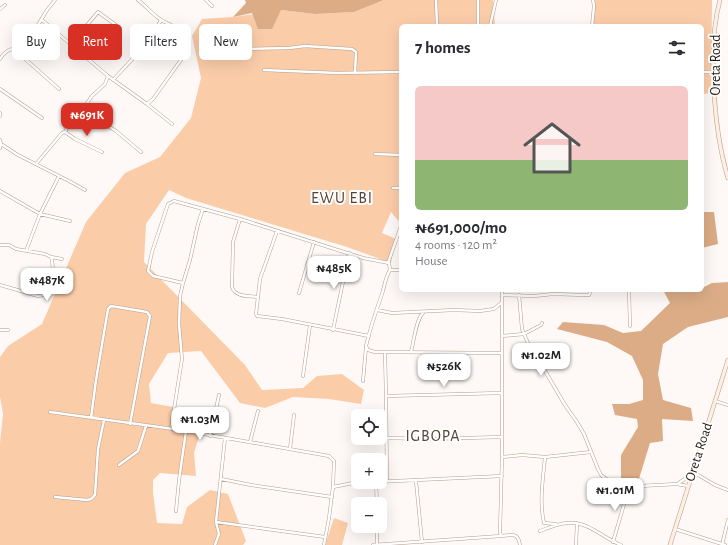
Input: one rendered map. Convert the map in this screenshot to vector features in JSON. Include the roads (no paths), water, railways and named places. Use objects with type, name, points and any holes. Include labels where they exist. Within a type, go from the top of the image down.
[{"type":"street","points":[[138,0],[146,5],[161,20],[173,26],[180,32],[188,46],[188,52],[153,99],[147,104]]},
{"type":"street","points":[[206,0],[212,6]]},
{"type":"street","points":[[436,0],[437,24]]},
{"type":"street","points":[[478,0],[478,24]]},
{"type":"street","points":[[490,24],[496,0]]},
{"type":"street","points":[[592,24],[593,0]]},
{"type":"street","name":"Oreta Road","points":[[720,0],[717,12],[714,44],[714,72],[718,129],[728,178]]},
{"type":"street","points":[[39,24],[54,1]]},
{"type":"street","points":[[0,9],[5,5]]},
{"type":"street","points":[[88,24],[98,12],[114,24]]},
{"type":"street","points":[[42,20],[68,42]]},
{"type":"street","points":[[113,80],[142,49],[156,30],[161,20]]},
{"type":"street","points":[[252,49],[305,46],[352,49],[356,52],[355,72]]},
{"type":"street","points":[[0,59],[6,52],[12,49]]},
{"type":"street","points":[[26,60],[59,89]]},
{"type":"street","points":[[90,60],[113,80],[172,124]]},
{"type":"street","points":[[264,70],[331,73],[399,72]]},
{"type":"street","points":[[704,72],[714,72]]},
{"type":"street","points":[[36,164],[62,133],[65,132],[68,126],[78,116],[92,96],[105,84],[108,76]]},
{"type":"street","points":[[0,89],[42,118]]},
{"type":"street","points":[[86,104],[92,111],[104,120],[108,126],[141,152]]},
{"type":"street","points":[[65,132],[75,139],[102,152]]},
{"type":"street","points":[[0,148],[1,142],[18,155],[85,190]]},
{"type":"street","points":[[375,154],[399,155]]},
{"type":"street","points":[[26,251],[40,214],[59,176]]},
{"type":"street","points":[[393,188],[399,188]]},
{"type":"street","points":[[0,191],[40,214],[70,221]]},
{"type":"street","points":[[183,283],[171,281],[150,274],[148,271],[152,252],[168,204],[174,201],[240,219],[349,253],[388,263]]},
{"type":"street","points":[[174,430],[172,422],[182,359],[179,313],[183,283],[203,209]]},
{"type":"street","points":[[240,219],[234,242],[232,287],[234,292],[239,295],[258,297]]},
{"type":"street","points":[[277,231],[260,279],[257,316],[369,336]]},
{"type":"street","points":[[363,381],[366,346],[385,278],[390,270],[390,265],[388,263],[399,232]]},
{"type":"street","points":[[299,293],[314,242]]},
{"type":"street","points":[[0,245],[9,245],[16,249],[45,254],[62,259]]},
{"type":"street","points":[[332,330],[349,253]]},
{"type":"street","points":[[0,285],[38,296],[44,295],[51,279],[53,264],[51,257]]},
{"type":"street","points":[[390,270],[399,270]]},
{"type":"street","points":[[501,536],[502,295],[589,295],[590,292]]},
{"type":"street","points":[[629,292],[630,326]]},
{"type":"street","points":[[519,295],[521,323],[533,356],[545,371],[584,434],[601,475],[613,484],[620,487],[677,484],[688,486]]},
{"type":"street","points":[[494,309],[502,302]]},
{"type":"street","points":[[91,418],[108,310],[111,306],[147,312],[150,316],[130,424]]},
{"type":"street","points":[[377,310],[392,313],[454,310],[480,311],[494,309],[502,311]]},
{"type":"street","points":[[411,352],[419,318],[424,311]]},
{"type":"street","points":[[502,336],[524,334],[542,323]]},
{"type":"street","points":[[303,376],[310,325]]},
{"type":"street","points":[[0,330],[8,330]]},
{"type":"street","points":[[366,346],[368,350],[375,352],[502,353]]},
{"type":"street","points":[[385,352],[386,409]]},
{"type":"street","name":"Oreta Road","points":[[670,545],[728,360]]},
{"type":"street","points":[[386,396],[501,393]]},
{"type":"street","points":[[210,436],[219,395]]},
{"type":"street","points":[[715,402],[728,405]]},
{"type":"street","points":[[250,442],[258,411]]},
{"type":"street","points":[[50,412],[186,431],[290,449],[331,458],[334,461],[333,487],[324,545]]},
{"type":"street","points":[[290,449],[294,414]]},
{"type":"street","points":[[55,497],[87,500],[93,498],[95,495],[98,449],[104,420]]},
{"type":"street","points":[[119,465],[138,451],[146,426]]},
{"type":"street","points":[[176,511],[186,431]]},
{"type":"street","points":[[387,438],[430,439],[501,437]]},
{"type":"street","points":[[215,545],[218,534],[216,522],[226,438]]},
{"type":"street","points":[[502,457],[522,455],[545,457],[591,452]]},
{"type":"street","points":[[545,457],[542,484],[542,515],[544,523],[557,525]]},
{"type":"street","points":[[677,484],[692,473],[728,490]]},
{"type":"street","points":[[387,482],[502,476]]},
{"type":"street","points":[[221,479],[332,497]]},
{"type":"street","points":[[416,481],[422,542]]},
{"type":"street","points":[[333,487],[351,483]]},
{"type":"street","points":[[614,543],[629,487]]},
{"type":"street","points":[[674,529],[723,545],[728,520]]},
{"type":"street","points":[[216,522],[325,538]]},
{"type":"street","points":[[540,531],[572,522],[594,530],[614,543],[621,545]]},
{"type":"street","points":[[576,545],[577,523]]},
{"type":"street","points":[[377,533],[377,545]]},
{"type":"street","points":[[373,545],[514,535],[519,539],[520,545]]},
{"type":"district","name":"EWU EBI","points":[[342,198]]},
{"type":"district","name":"IGBOPA","points":[[433,436]]}]
